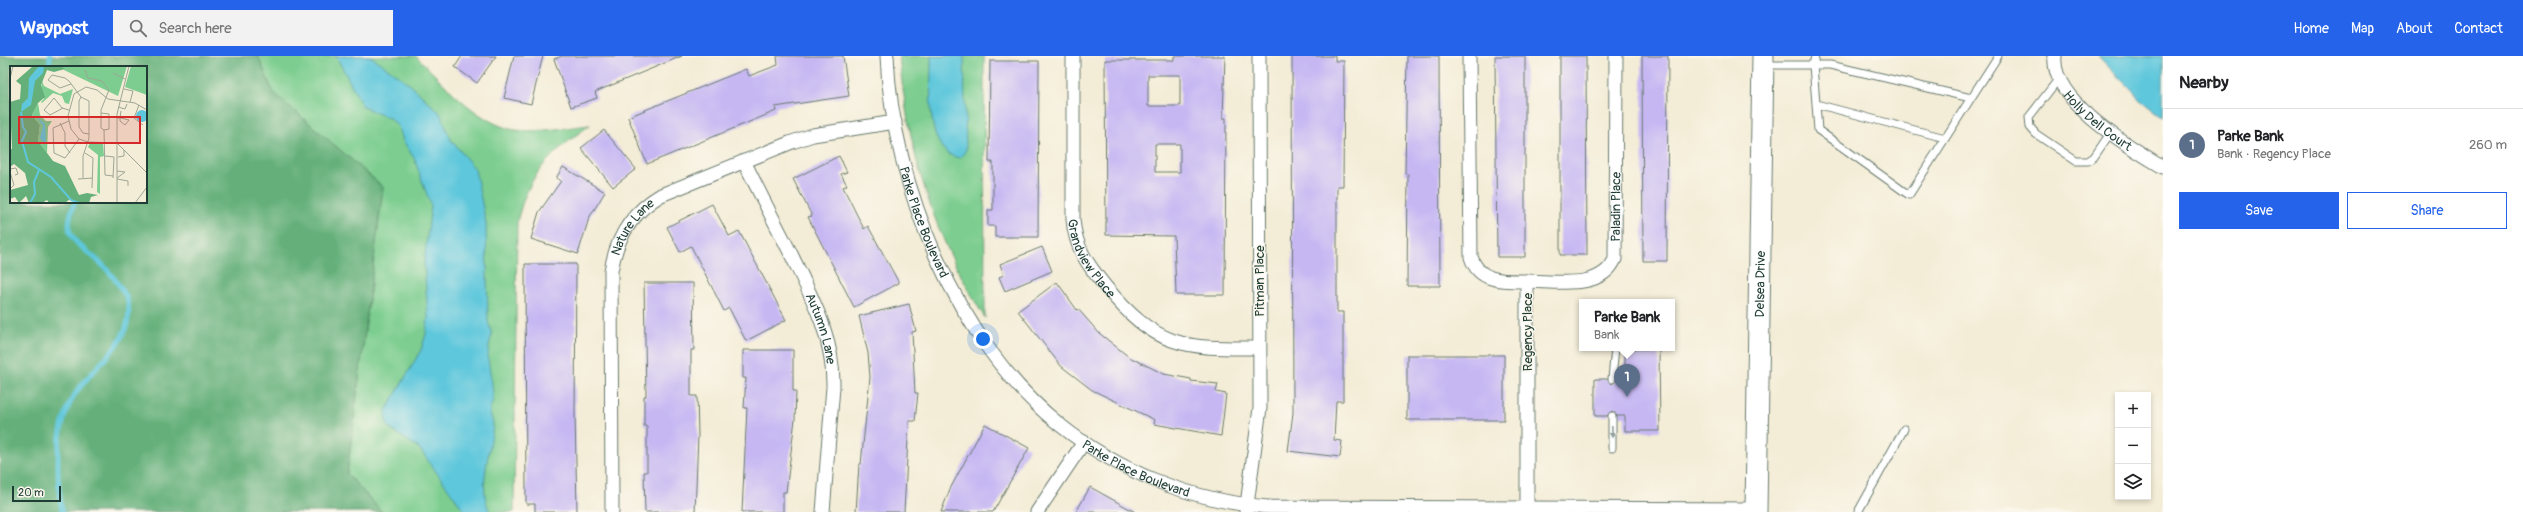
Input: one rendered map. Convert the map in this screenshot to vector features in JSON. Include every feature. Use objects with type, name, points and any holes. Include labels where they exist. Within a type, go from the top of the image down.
[{"type":"main road","name":"Delsea Drive","points":[[1757,511],[1763,61]]},
{"type":"street","name":"Parke Place Boulevard","points":[[887,56],[895,122],[906,171],[921,220],[941,266],[965,311],[996,358],[1025,392],[1059,424],[1084,442],[1120,464],[1167,485],[1247,508],[1284,507],[1757,511]]},
{"type":"street","name":"Grandview Place","points":[[1073,56],[1073,219],[1077,245],[1086,262],[1129,314],[1155,333],[1179,343],[1200,347],[1259,348]]},
{"type":"street","name":"Pitman Place","points":[[1247,508],[1260,417],[1260,56]]},
{"type":"street","name":"Regency Place","points":[[1469,56],[1471,258],[1477,270],[1488,277],[1501,281],[1526,281],[1527,510]]},
{"type":"street","name":"Paladin Place","points":[[1526,281],[1594,280],[1607,271],[1615,259],[1616,56]]},
{"type":"street","name":"Holly Dell Court","points":[[2055,56],[2060,77],[2074,103],[2111,132],[2163,167]]},
{"type":"street","name":"Nature Lane","points":[[612,512],[611,271],[619,241],[637,213],[653,200],[744,161],[813,135],[895,122]]},
{"type":"street","name":"Autumn Lane","points":[[744,161],[815,303],[828,337],[833,367],[833,387],[822,512]]},
{"type":"street","points":[[1037,512],[1084,442]]},
{"type":"lane","points":[[1815,56],[1813,66],[1818,130],[1909,196],[1998,56]]},
{"type":"lane","points":[[1763,61],[1813,66],[1830,66],[1971,98]]},
{"type":"lane","points":[[2060,77],[2029,117],[2030,127],[2036,134],[2076,161],[2088,161],[2094,157],[2111,132]]},
{"type":"lane","points":[[1816,104],[1945,138]]},
{"type":"lane","points":[[1612,378],[1615,351]]},
{"type":"lane","points":[[1612,416],[1612,448]]},
{"type":"lane","points":[[1858,512],[1904,429]]},
{"type":"green space","points":[[0,56],[258,56],[273,92],[383,187],[347,474],[382,512],[0,512]]},
{"type":"green space","points":[[258,56],[416,56],[459,98],[471,108],[496,124],[510,129],[528,131],[590,125],[563,145],[543,166],[528,190],[517,222],[514,512],[382,512],[347,474],[383,187],[273,92]]},
{"type":"green space","points":[[899,56],[984,56],[985,318],[966,286],[951,255],[937,224],[926,192],[909,127]]},
{"type":"water","points":[[336,56],[370,56],[407,82],[440,113],[451,140],[475,169],[486,223],[488,321],[492,335],[489,344],[488,359],[493,389],[490,415],[493,425],[485,480],[486,502],[490,512],[465,512],[419,448],[390,429],[386,421],[386,411],[421,350],[426,334],[428,317],[424,263],[431,206],[414,158],[403,141],[399,128],[391,119],[363,107]]},
{"type":"water","points":[[931,56],[964,56],[966,150],[960,158],[948,153],[940,144],[934,131],[931,99]]},
{"type":"water","points":[[2098,56],[2163,56],[2163,117],[2140,99]]},
{"type":"building","points":[[462,56],[496,56],[477,83],[455,67]]},
{"type":"building","points":[[514,56],[543,56],[531,104],[504,98]]},
{"type":"building","points":[[562,56],[682,56],[595,92],[597,98],[571,107],[554,59]]},
{"type":"building","points":[[777,56],[843,56],[849,96],[775,107],[776,111],[647,164],[628,117],[746,69],[749,76],[778,65]]},
{"type":"building","points":[[1174,56],[1225,56],[1223,118],[1226,118],[1225,295],[1176,295],[1174,236],[1106,235],[1105,60],[1174,60]],"holes":[[[1148,75],[1180,75],[1180,106],[1148,106]],[[1155,144],[1180,144],[1180,172],[1155,172]]]},
{"type":"building","points":[[1292,56],[1335,56],[1335,61],[1344,61],[1343,186],[1337,186],[1337,312],[1343,312],[1343,401],[1336,401],[1334,440],[1342,441],[1340,457],[1288,451],[1293,413]]},
{"type":"building","points":[[1407,56],[1439,56],[1440,286],[1407,286],[1408,174],[1405,174]]},
{"type":"building","points":[[1495,56],[1525,56],[1525,257],[1497,257]]},
{"type":"building","points":[[1560,56],[1586,56],[1587,255],[1560,255]]},
{"type":"building","points":[[1642,56],[1668,56],[1667,261],[1643,261]]},
{"type":"building","points":[[990,61],[1039,61],[1038,237],[995,237],[995,226],[988,226],[988,210],[993,210],[993,162],[989,162]]},
{"type":"building","points":[[604,130],[636,169],[613,187],[581,148]]},
{"type":"building","points":[[839,156],[847,172],[841,174],[847,185],[843,187],[864,229],[868,226],[899,283],[854,307],[808,217],[812,216],[793,179]]},
{"type":"building","points":[[563,167],[605,192],[589,218],[578,254],[531,239],[539,212],[561,181],[556,178]]},
{"type":"building","points":[[712,204],[729,236],[739,231],[786,320],[746,341],[729,308],[724,311],[691,246],[680,252],[667,227]]},
{"type":"building","points":[[1042,247],[1052,271],[1005,291],[999,277],[1004,275],[1000,264]]},
{"type":"building","points":[[525,264],[576,264],[575,413],[577,512],[535,512],[535,504],[526,504]]},
{"type":"building","points":[[1057,282],[1077,310],[1078,309],[1099,333],[1129,357],[1164,374],[1191,379],[1191,381],[1218,384],[1216,392],[1226,394],[1221,436],[1154,424],[1155,420],[1092,390],[1061,366],[1018,311]]},
{"type":"building","points":[[644,283],[693,283],[694,350],[691,350],[691,396],[697,396],[698,435],[695,512],[645,512],[644,472],[647,472],[647,426],[644,426],[644,396],[646,396]]},
{"type":"building","points":[[909,304],[916,331],[912,332],[915,393],[918,393],[915,421],[909,421],[904,512],[856,512],[859,464],[861,464],[870,377],[868,353],[859,316]]},
{"type":"building","points":[[743,350],[793,350],[793,391],[796,391],[795,419],[786,492],[783,492],[783,512],[742,512],[747,408],[744,408],[746,378],[743,378]]},
{"type":"building","points":[[1625,351],[1659,351],[1660,431],[1625,431],[1625,416],[1617,416],[1612,411],[1607,416],[1595,416],[1595,379],[1607,379],[1612,384],[1617,379],[1625,379]]},
{"type":"building","points":[[1407,355],[1504,355],[1504,420],[1407,420]]},
{"type":"building","points":[[985,424],[1029,448],[993,512],[941,512],[950,489]]},
{"type":"building","points":[[1090,487],[1135,512],[1076,512]]},
{"type":"waterway","points":[[49,66],[50,56]]},
{"type":"waterway","points":[[62,512],[58,484],[58,454],[59,440],[66,412],[80,387],[118,343],[125,331],[128,318],[128,303],[124,292],[103,265],[81,247],[69,230],[69,222],[75,203]]},
{"type":"place","name":"Parke Bank","points":[[1627,397]]}]
